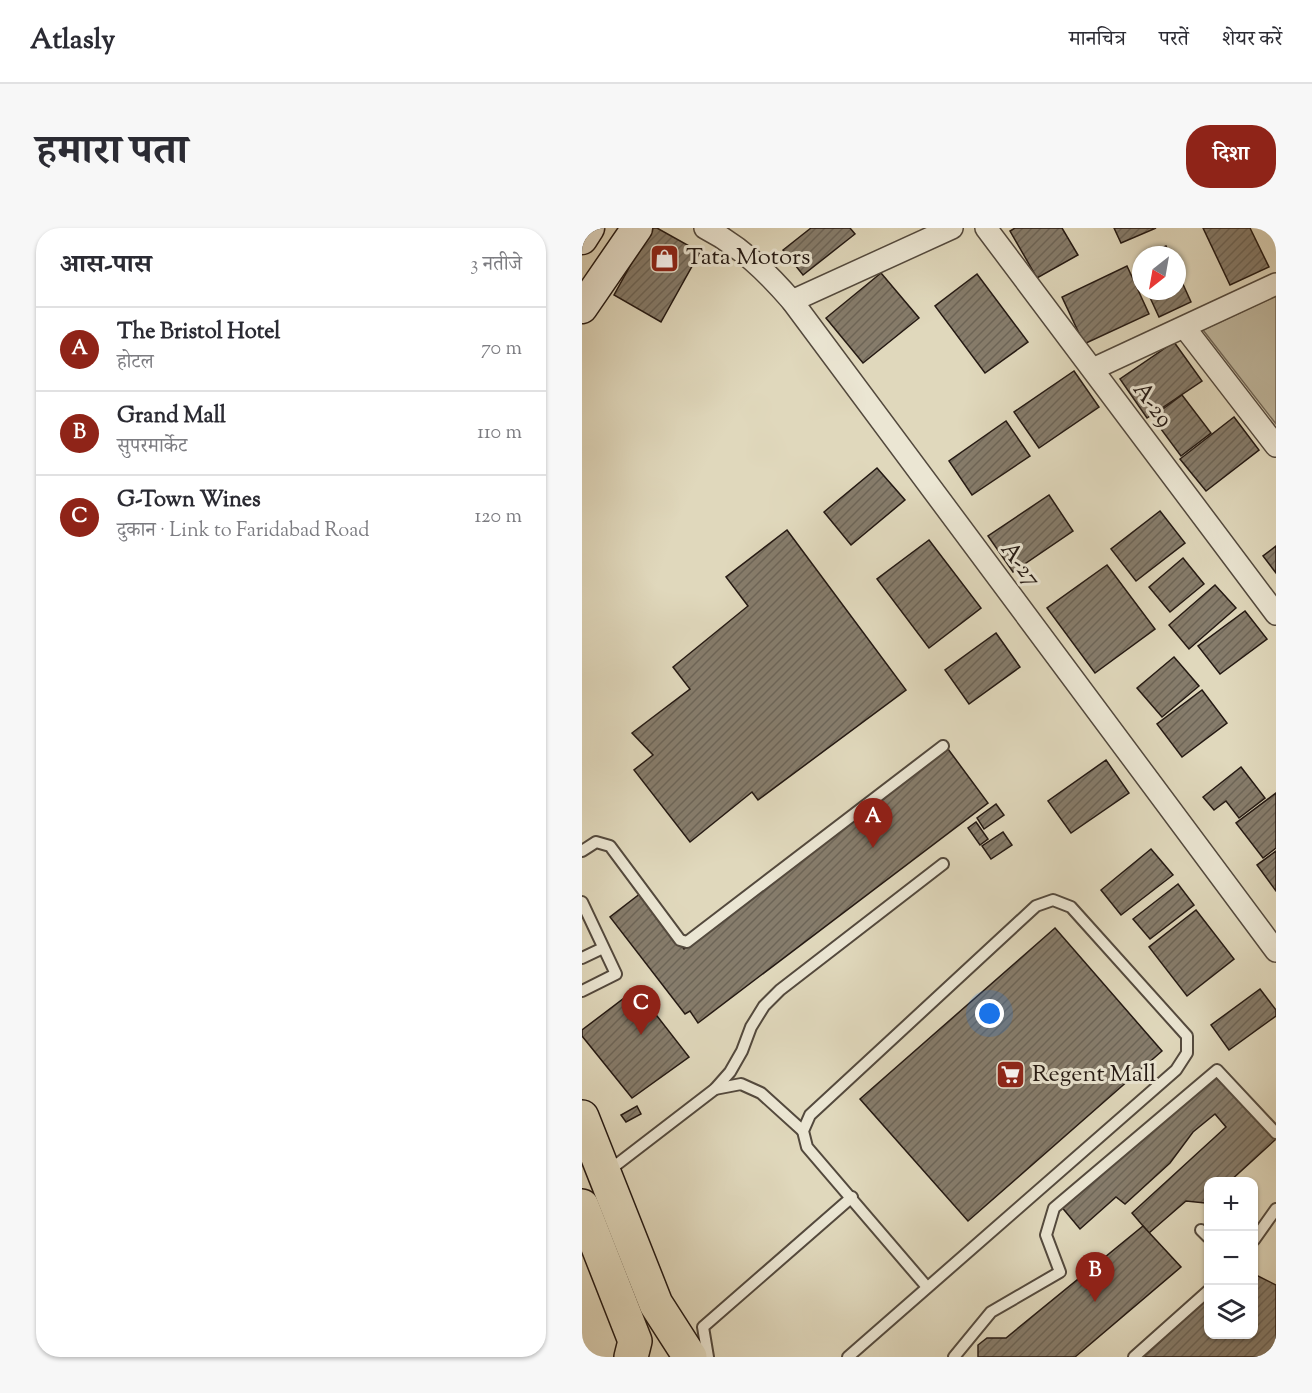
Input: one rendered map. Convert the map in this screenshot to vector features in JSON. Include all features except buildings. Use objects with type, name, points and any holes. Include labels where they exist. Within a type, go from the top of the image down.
[{"type":"main road","points":[[582,1117],[656,1304],[695,1356]]},
{"type":"main road","points":[[582,1206],[635,1341],[631,1357]]},
{"type":"street","points":[[582,239],[589,228]]},
{"type":"street","points":[[582,308],[637,228]]},
{"type":"street","name":"A-27","points":[[705,228],[726,239],[763,267],[792,301],[1276,951]]},
{"type":"street","points":[[792,301],[952,228]]},
{"type":"street","name":"A-29","points":[[986,228],[1276,614]]},
{"type":"street","points":[[1093,369],[1276,285]]},
{"type":"street","points":[[1185,328],[1276,446]]},
{"type":"lane","points":[[582,851],[596,842],[610,846],[680,940],[687,942],[943,746]]},
{"type":"lane","points":[[605,1174],[715,1089],[742,1052],[751,1027],[764,1006],[780,990],[943,864]]},
{"type":"lane","points":[[803,1131],[810,1115],[818,1107],[1036,906],[1053,900],[1071,907],[1187,1036],[1187,1053],[1176,1070],[848,1357]]},
{"type":"lane","points":[[582,902],[615,974],[582,991]]},
{"type":"lane","points":[[582,958],[603,948]]},
{"type":"lane","points":[[954,1357],[991,1312],[1060,1272],[1046,1235],[1054,1208],[1217,1070],[1276,1133]]},
{"type":"lane","points":[[715,1089],[741,1084],[762,1093],[803,1131],[807,1147],[927,1287]]},
{"type":"lane","points":[[695,1356],[703,1327],[852,1197]]},
{"type":"lane","points":[[1258,1234],[1276,1209]]},
{"type":"lane","points":[[1134,1357],[1204,1295]]},
{"type":"shaded area","points":[[1276,296],[1276,424],[1203,330]]},
{"type":"place","name":"Tata Motors","points":[[665,258]]},
{"type":"place","name":"The Bristol Hotel","points":[[873,848]]},
{"type":"place","name":"G-Town Wines","points":[[641,1035]]},
{"type":"place","name":"Regent Mall","points":[[1011,1075]]},
{"type":"place","name":"Grand Mall","points":[[1095,1302]]}]
